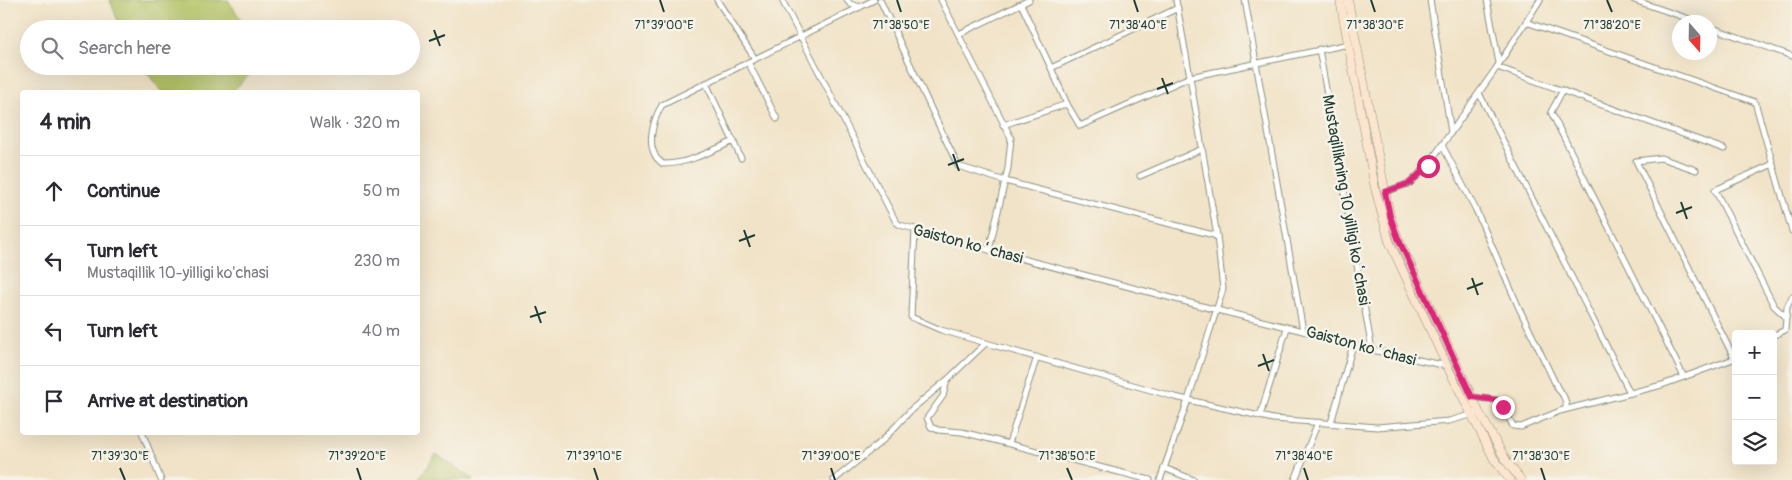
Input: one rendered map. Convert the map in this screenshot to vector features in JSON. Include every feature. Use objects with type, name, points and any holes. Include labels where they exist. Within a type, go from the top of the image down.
[{"type":"main road","points":[[1340,0],[1381,216],[1389,241],[1447,366],[1475,413],[1521,480]]},
{"type":"main road","points":[[1348,0],[1390,216],[1398,238],[1472,397],[1475,413],[1494,458],[1510,480]]},
{"type":"street","points":[[717,0],[755,59]]},
{"type":"street","name":"Gaiston koʻchasi","points":[[782,0],[896,222],[900,225],[1372,350],[1447,366]]},
{"type":"street","points":[[847,0],[850,4],[860,7]]},
{"type":"street","points":[[734,141],[705,154],[672,164],[663,164],[655,157],[652,147],[652,133],[657,113],[662,105],[874,0]]},
{"type":"street","points":[[880,0],[958,166],[1005,181],[1217,236]]},
{"type":"street","points":[[941,0],[1011,138],[1008,168],[989,250]]},
{"type":"street","points":[[959,34],[1029,0]]},
{"type":"street","points":[[1160,480],[1188,400],[1223,289],[1217,236],[1176,0]]},
{"type":"street","points":[[1245,0],[1303,331]]},
{"type":"street","points":[[1430,0],[1451,132]]},
{"type":"street","points":[[1487,0],[1498,65]]},
{"type":"street","points":[[1385,192],[1410,183],[1428,166],[1498,65],[1540,0]]},
{"type":"street","points":[[1634,0],[1678,15]]},
{"type":"street","points":[[1021,4],[1067,104],[1080,126],[1190,77],[1349,44]]},
{"type":"street","points":[[1051,68],[1178,8]]},
{"type":"street","points":[[1526,22],[1755,102],[1792,231]]},
{"type":"street","points":[[1717,29],[1792,56]]},
{"type":"street","name":"Mustaqillikning 10 yilligi koʻchasi","points":[[1319,49],[1372,350]]},
{"type":"street","points":[[748,62],[777,119]]},
{"type":"street","points":[[1498,65],[1724,149]]},
{"type":"street","points":[[706,83],[741,158]]},
{"type":"street","points":[[1563,90],[1551,112],[1684,377]]},
{"type":"street","points":[[1478,93],[1630,393]]},
{"type":"street","points":[[1003,125],[1067,104]]},
{"type":"street","points":[[1442,145],[1476,210],[1519,308],[1558,389],[1563,394],[1567,404],[1566,410]]},
{"type":"street","points":[[1140,176],[1202,149]]},
{"type":"street","points":[[1696,170],[1661,158],[1636,161],[1732,352]]},
{"type":"street","points":[[1773,164],[1715,190],[1774,306],[1786,318]]},
{"type":"street","points":[[915,229],[911,317],[941,330],[1188,400],[1273,419],[1377,427],[1449,420],[1475,413]]},
{"type":"street","points":[[1777,334],[1785,330],[1787,307],[1792,297]]},
{"type":"street","points":[[1260,416],[1287,328]]},
{"type":"street","points":[[834,480],[883,440],[912,409],[947,380],[986,343]]},
{"type":"street","points":[[1331,423],[1353,344]]},
{"type":"street","points":[[1009,443],[1036,357]]},
{"type":"street","points":[[1472,397],[1497,400],[1514,426],[1521,427],[1566,410],[1662,385],[1732,359]]},
{"type":"street","points":[[947,380],[943,396],[927,418],[931,427],[1009,443],[1150,480]]},
{"type":"street","points":[[1295,480],[1318,422]]},
{"type":"street","points":[[143,435],[161,480]]},
{"type":"street","points":[[1164,468],[1194,480]]},
{"type":"green space","points":[[110,0],[228,0],[241,20],[118,20]]},
{"type":"green space","points":[[149,75],[249,75],[234,90],[160,90]]},
{"type":"green space","points":[[436,454],[473,479],[418,480]]},
{"type":"route","points":[[1428,166],[1410,183],[1385,192],[1390,216],[1398,238],[1472,397],[1497,400],[1503,407]]}]
